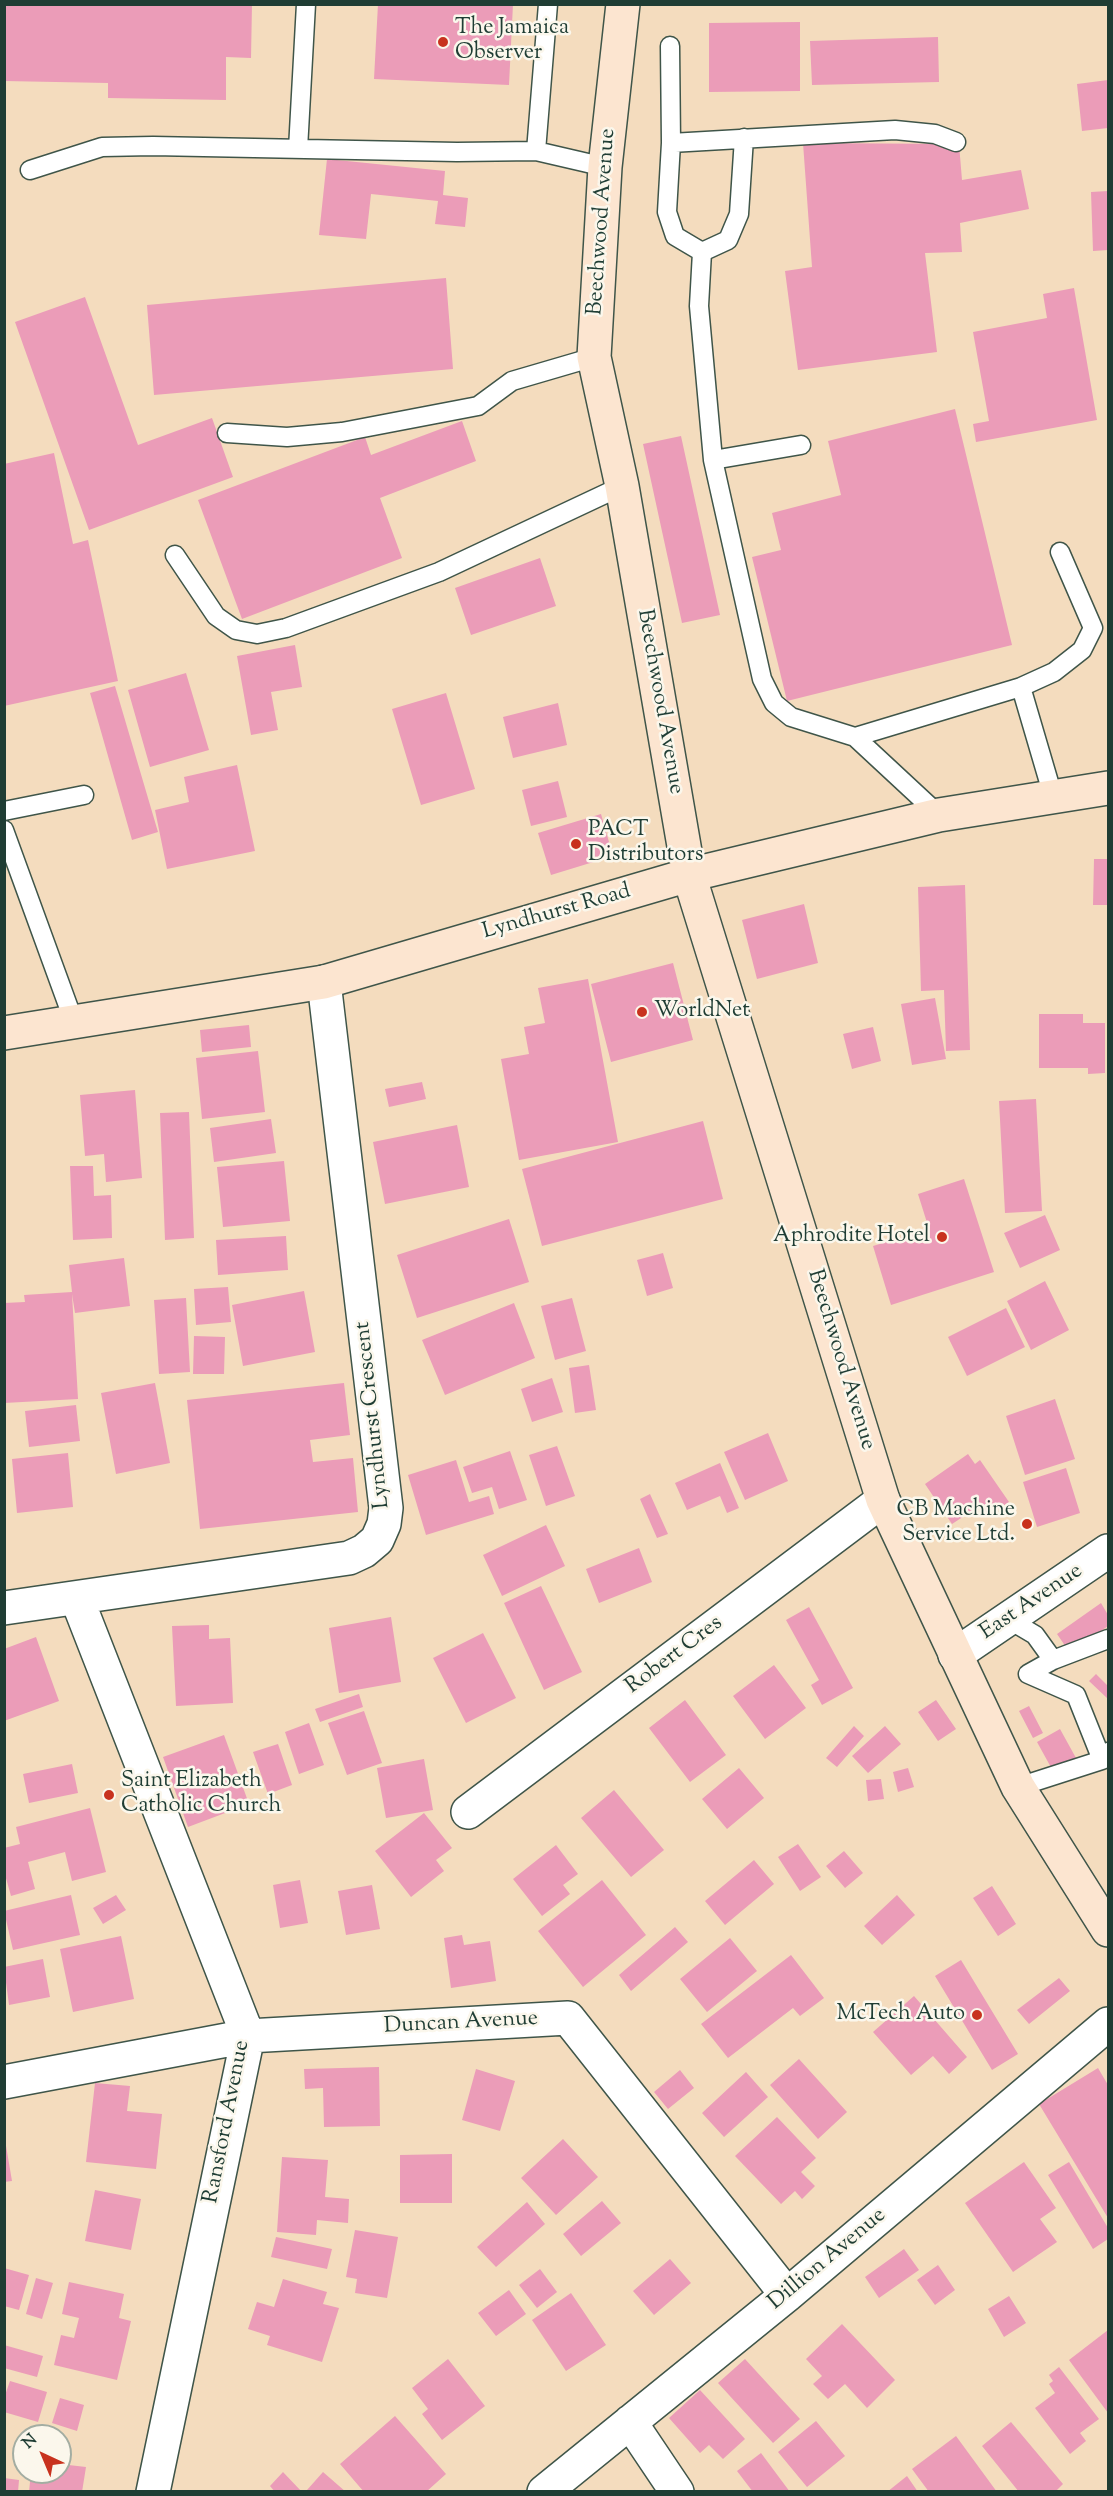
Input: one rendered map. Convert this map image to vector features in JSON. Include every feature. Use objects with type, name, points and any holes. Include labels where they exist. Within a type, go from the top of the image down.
[{"type":"street","name":"Beechwood Avenue","points":[[623,4],[605,167],[594,357],[622,486],[689,874],[883,1500],[1018,1787],[1108,1930]]},
{"type":"street","name":"Lyndhurst Road","points":[[4,1033],[324,982],[689,874],[939,815],[1108,788]]},
{"type":"street","name":"Lyndhurst Crescent","points":[[4,1608],[349,1557],[364,1551],[376,1540],[384,1524],[386,1508],[324,982]]},
{"type":"street","name":"Robert Cres","points":[[468,1812],[883,1500]]},
{"type":"street","name":"East Avenue","points":[[955,1655],[1108,1551]]},
{"type":"street","name":"Ransford Avenue","points":[[76,1599],[248,2036],[153,2492]]},
{"type":"street","name":"Duncan Avenue","points":[[4,2082],[248,2036],[568,2018],[787,2295]]},
{"type":"street","name":"Dillion Avenue","points":[[544,2492],[787,2295],[1108,2024]]},
{"type":"street","points":[[630,2422],[677,2492]]},
{"type":"lane","points":[[298,148],[306,4]]},
{"type":"lane","points":[[536,151],[548,4]]},
{"type":"lane","points":[[670,46],[671,143],[667,212],[675,236],[702,252]]},
{"type":"lane","points":[[671,143],[895,130],[935,134],[956,142]]},
{"type":"lane","points":[[702,252],[728,240],[739,214],[744,138]]},
{"type":"lane","points":[[30,170],[102,147],[153,146],[457,152],[536,151],[605,167]]},
{"type":"lane","points":[[702,252],[699,306],[713,460],[762,679],[774,703],[791,717],[855,737],[939,815]]},
{"type":"lane","points":[[228,433],[287,437],[342,432],[478,406],[512,381],[594,357]]},
{"type":"lane","points":[[713,460],[801,445]]},
{"type":"lane","points":[[175,555],[216,616],[236,630],[257,634],[286,627],[439,572],[622,486]]},
{"type":"lane","points":[[855,737],[1021,687],[1054,672],[1082,650],[1093,628],[1060,552]]},
{"type":"lane","points":[[1021,687],[1053,796]]},
{"type":"lane","points":[[4,812],[84,795]]},
{"type":"lane","points":[[4,830],[74,1022]]},
{"type":"lane","points":[[1008,1619],[1035,1635],[1053,1660]]},
{"type":"lane","points":[[1018,1787],[1105,1756],[1076,1695],[1028,1674],[1053,1660],[1108,1639]]},
{"type":"building","points":[[4,4],[252,4],[251,58],[226,57],[226,100],[108,98],[108,83],[4,81]]},
{"type":"building","name":"The Jamaica Observer","points":[[378,4],[513,4],[509,85],[374,79]]},
{"type":"building","points":[[800,22],[800,91],[709,92],[709,23]]},
{"type":"building","points":[[938,37],[939,82],[812,85],[810,41]]},
{"type":"building","points":[[1108,80],[1108,128],[1082,131],[1077,84]]},
{"type":"building","points":[[803,143],[959,144],[962,180],[1021,170],[1029,209],[960,223],[962,252],[925,253],[937,352],[798,370],[785,271],[812,267]]},
{"type":"building","points":[[327,159],[445,171],[443,195],[468,198],[465,227],[435,224],[438,201],[371,194],[366,239],[319,235]]},
{"type":"building","points":[[1108,191],[1108,250],[1093,251],[1091,192]]},
{"type":"building","points":[[446,278],[453,369],[154,395],[147,305]]},
{"type":"building","points":[[1074,288],[1097,420],[976,442],[973,424],[989,421],[973,332],[1047,318],[1043,294]]},
{"type":"building","points":[[85,297],[138,445],[212,418],[233,477],[89,530],[15,322]]},
{"type":"building","points":[[955,409],[1012,645],[787,701],[752,557],[781,550],[772,513],[841,495],[828,441]]},
{"type":"building","points":[[462,421],[476,461],[380,498],[402,558],[242,619],[198,500],[365,437],[371,455]]},
{"type":"building","points":[[681,436],[720,615],[682,623],[643,444]]},
{"type":"building","points":[[54,453],[73,544],[88,540],[118,681],[4,706],[4,464]]},
{"type":"building","points":[[540,558],[556,606],[471,635],[455,588]]},
{"type":"building","points":[[295,645],[302,687],[271,692],[278,730],[251,735],[237,656]]},
{"type":"building","points":[[186,673],[209,750],[150,767],[128,690]]},
{"type":"building","points":[[115,686],[158,832],[132,840],[90,693]]},
{"type":"building","points":[[446,693],[475,789],[421,805],[392,709]]},
{"type":"building","points":[[558,703],[567,745],[513,758],[503,717]]},
{"type":"building","points":[[237,765],[255,851],[167,869],[155,810],[189,802],[184,777]]},
{"type":"building","points":[[558,781],[567,817],[531,826],[522,790]]},
{"type":"building","name":"PACT Distributors","points":[[601,814],[613,856],[551,875],[538,833]]},
{"type":"building","points":[[1094,859],[1108,859],[1108,905],[1093,905]]},
{"type":"building","points":[[965,885],[970,1050],[946,1051],[944,990],[921,991],[918,887]]},
{"type":"building","points":[[804,904],[818,963],[757,979],[742,920]]},
{"type":"building","name":"WorldNet","points":[[673,963],[693,1040],[611,1062],[591,984]]},
{"type":"building","points":[[588,979],[618,1142],[519,1160],[501,1059],[529,1054],[524,1027],[545,1023],[538,988]]},
{"type":"building","points":[[935,998],[946,1059],[912,1065],[901,1004]]},
{"type":"building","points":[[1039,1014],[1083,1014],[1083,1023],[1105,1023],[1105,1073],[1088,1074],[1088,1068],[1039,1068]]},
{"type":"building","points":[[249,1025],[251,1047],[202,1052],[200,1030]]},
{"type":"building","points":[[873,1027],[881,1061],[852,1069],[843,1034]]},
{"type":"building","points":[[258,1051],[265,1112],[202,1119],[196,1058]]},
{"type":"building","points":[[422,1082],[426,1099],[389,1107],[385,1089]]},
{"type":"building","points":[[135,1090],[142,1178],[106,1182],[104,1154],[85,1156],[80,1095]]},
{"type":"building","points":[[1036,1099],[1042,1211],[1005,1213],[999,1101]]},
{"type":"building","points":[[189,1112],[194,1238],[165,1240],[160,1113]]},
{"type":"building","points":[[271,1119],[276,1153],[214,1162],[210,1128]]},
{"type":"building","points":[[703,1121],[723,1199],[542,1246],[522,1169]]},
{"type":"building","points":[[457,1125],[469,1187],[385,1204],[373,1142]]},
{"type":"building","points":[[284,1161],[290,1221],[223,1227],[217,1167]]},
{"type":"building","points":[[70,1166],[93,1166],[94,1196],[111,1195],[112,1238],[73,1240]]},
{"type":"building","name":"Aphrodite Hotel","points":[[964,1179],[994,1272],[891,1305],[873,1246],[929,1229],[918,1194]]},
{"type":"building","points":[[1045,1215],[1060,1250],[1020,1268],[1004,1233]]},
{"type":"building","points":[[509,1219],[529,1282],[417,1318],[397,1255]]},
{"type":"building","points":[[286,1236],[288,1270],[218,1275],[216,1240]]},
{"type":"building","points":[[663,1253],[673,1288],[647,1296],[637,1260]]},
{"type":"building","points":[[124,1258],[130,1306],[75,1313],[72,1294],[78,1399],[4,1403],[4,1303],[25,1302],[24,1295],[72,1292],[69,1265]]},
{"type":"building","points":[[1045,1281],[1069,1330],[1031,1350],[1007,1301]]},
{"type":"building","points":[[228,1287],[231,1322],[196,1325],[194,1289]]},
{"type":"building","points":[[304,1291],[315,1352],[243,1366],[232,1305]]},
{"type":"building","points":[[186,1298],[190,1372],[159,1374],[154,1300]]},
{"type":"building","points":[[572,1298],[586,1351],[555,1360],[541,1306]]},
{"type":"building","points":[[514,1303],[535,1358],[445,1395],[422,1340]]},
{"type":"building","points":[[1006,1308],[1025,1347],[967,1376],[948,1337]]},
{"type":"building","points":[[194,1336],[225,1337],[224,1374],[193,1374]]},
{"type":"building","points":[[589,1365],[596,1410],[575,1413],[569,1368]]},
{"type":"building","points":[[552,1378],[563,1412],[532,1422],[521,1389]]},
{"type":"building","points":[[155,1383],[170,1463],[116,1474],[101,1393]]},
{"type":"building","points":[[344,1383],[350,1435],[310,1440],[313,1462],[353,1458],[358,1512],[200,1529],[187,1400]]},
{"type":"building","points":[[1055,1399],[1075,1459],[1025,1475],[1006,1416]]},
{"type":"building","points":[[76,1405],[80,1441],[29,1447],[25,1411]]},
{"type":"building","points":[[768,1433],[788,1481],[745,1500],[724,1452]]},
{"type":"building","points":[[557,1446],[575,1496],[546,1506],[529,1455]]},
{"type":"building","points":[[510,1451],[527,1500],[499,1509],[492,1487],[472,1493],[463,1467]]},
{"type":"building","points":[[68,1453],[73,1507],[17,1513],[12,1459]]},
{"type":"building","points":[[968,1454],[975,1464],[980,1460],[1009,1502],[989,1515],[981,1505],[952,1524],[925,1484]]},
{"type":"building","points":[[456,1460],[469,1502],[489,1496],[494,1514],[426,1535],[408,1475]]},
{"type":"building","points":[[720,1463],[739,1508],[727,1513],[720,1496],[687,1510],[675,1483]]},
{"type":"building","points":[[1066,1468],[1080,1513],[1037,1527],[1023,1482]]},
{"type":"building","points":[[650,1494],[668,1534],[657,1538],[640,1499]]},
{"type":"building","points":[[546,1525],[565,1566],[502,1596],[483,1555]]},
{"type":"building","points":[[639,1548],[652,1582],[599,1603],[586,1569]]},
{"type":"building","points":[[541,1586],[582,1672],[544,1690],[504,1603]]},
{"type":"building","points":[[1101,1603],[1108,1615],[1108,1626],[1070,1653],[1057,1634]]},
{"type":"building","points":[[809,1607],[853,1688],[822,1705],[811,1685],[819,1680],[786,1620]]},
{"type":"building","points":[[391,1617],[401,1682],[339,1693],[329,1628]]},
{"type":"building","points":[[209,1625],[209,1639],[230,1638],[233,1703],[176,1706],[172,1626]]},
{"type":"building","points":[[483,1633],[516,1698],[466,1723],[433,1658]]},
{"type":"building","points":[[36,1637],[59,1701],[4,1721],[4,1649]]},
{"type":"building","points":[[774,1665],[806,1708],[765,1739],[733,1696]]},
{"type":"building","points":[[1096,1674],[1108,1686],[1108,1699],[1089,1681]]},
{"type":"building","points":[[359,1694],[363,1707],[320,1722],[315,1709]]},
{"type":"building","points":[[685,1700],[726,1755],[690,1782],[649,1728]]},
{"type":"building","points":[[936,1700],[956,1729],[938,1741],[918,1712]]},
{"type":"building","points":[[1029,1706],[1043,1733],[1033,1738],[1019,1711]]},
{"type":"building","points":[[364,1711],[382,1763],[347,1775],[328,1723]]},
{"type":"building","points":[[309,1723],[324,1765],[299,1774],[285,1732]]},
{"type":"building","points":[[854,1726],[864,1736],[837,1767],[826,1758]]},
{"type":"building","points":[[885,1726],[901,1744],[868,1773],[852,1756]]},
{"type":"building","points":[[1060,1729],[1076,1758],[1053,1771],[1037,1742]]},
{"type":"building","points":[[224,1735],[249,1804],[188,1827],[163,1757]]},
{"type":"building","points":[[278,1744],[292,1785],[268,1794],[253,1752]]},
{"type":"building","points":[[424,1759],[433,1810],[386,1818],[377,1768]]},
{"type":"building","points":[[72,1764],[78,1793],[29,1803],[23,1774]]},
{"type":"building","points":[[739,1768],[764,1798],[727,1829],[702,1799]]},
{"type":"building","points":[[908,1768],[914,1787],[898,1792],[893,1772]]},
{"type":"building","points":[[881,1779],[884,1799],[868,1801],[866,1780]]},
{"type":"building","points":[[614,1790],[664,1850],[631,1877],[581,1818]]},
{"type":"building","points":[[90,1808],[106,1872],[72,1881],[65,1852],[28,1862],[35,1889],[11,1896],[4,1871],[4,1848],[20,1844],[16,1827]]},
{"type":"building","points":[[424,1813],[452,1848],[436,1860],[444,1871],[411,1897],[375,1851]]},
{"type":"building","points":[[798,1844],[821,1877],[800,1891],[778,1857]]},
{"type":"building","points":[[556,1845],[578,1874],[563,1885],[570,1894],[542,1916],[513,1879]]},
{"type":"building","points":[[844,1851],[863,1873],[845,1888],[826,1866]]},
{"type":"building","points":[[754,1860],[774,1884],[725,1925],[705,1901]]},
{"type":"building","points":[[300,1880],[308,1923],[280,1928],[273,1885]]},
{"type":"building","points":[[602,1880],[646,1935],[583,1987],[538,1931]]},
{"type":"building","points":[[372,1885],[380,1929],[346,1935],[338,1891]]},
{"type":"building","points":[[992,1886],[1016,1924],[998,1936],[973,1898]]},
{"type":"building","points":[[71,1895],[80,1935],[13,1950],[4,1911]]},
{"type":"building","points":[[116,1895],[126,1910],[103,1924],[93,1908]]},
{"type":"building","points":[[897,1895],[915,1915],[882,1945],[864,1926]]},
{"type":"building","points":[[675,1927],[688,1942],[631,1991],[619,1975]]},
{"type":"building","points":[[462,1935],[464,1945],[490,1941],[496,1981],[451,1988],[444,1938]]},
{"type":"building","points":[[121,1936],[134,1999],[73,2012],[60,1949]]},
{"type":"building","points":[[730,1938],[757,1971],[707,2012],[680,1979]]},
{"type":"building","points":[[791,1955],[824,1998],[800,2016],[793,2008],[728,2058],[701,2024]]},
{"type":"building","points":[[43,1959],[50,1997],[9,2005],[4,1967]]},
{"type":"building","name":"McTech Auto","points":[[961,1960],[1018,2054],[992,2070],[935,1976]]},
{"type":"building","points":[[1059,1978],[1070,1991],[1029,2024],[1017,2010]]},
{"type":"building","points":[[914,1996],[967,2057],[949,2074],[933,2056],[911,2075],[873,2032]]},
{"type":"building","points":[[799,2059],[847,2112],[818,2139],[770,2085]]},
{"type":"building","points":[[379,2067],[380,2126],[324,2127],[323,2088],[305,2089],[304,2069]]},
{"type":"building","points":[[1098,2068],[1108,2085],[1108,2218],[1039,2104]]},
{"type":"building","points":[[476,2069],[515,2081],[500,2131],[462,2120]]},
{"type":"building","points":[[680,2070],[694,2088],[668,2109],[654,2092]]},
{"type":"building","points":[[746,2072],[768,2097],[724,2137],[702,2113]]},
{"type":"building","points":[[95,2083],[130,2086],[127,2111],[162,2114],[156,2169],[86,2162]]},
{"type":"building","points":[[777,2117],[816,2158],[801,2172],[815,2186],[802,2199],[795,2191],[781,2204],[735,2156]]},
{"type":"building","points":[[4,2134],[12,2181],[4,2182]]},
{"type":"building","points":[[563,2139],[598,2177],[556,2215],[521,2178]]},
{"type":"building","points":[[452,2154],[452,2203],[400,2203],[400,2155]]},
{"type":"building","points":[[282,2157],[328,2160],[325,2197],[349,2199],[348,2223],[317,2220],[316,2235],[277,2232]]},
{"type":"building","points":[[1024,2162],[1056,2208],[1040,2219],[1057,2242],[1013,2272],[965,2203]]},
{"type":"building","points":[[1069,2162],[1108,2228],[1108,2239],[1093,2249],[1048,2175]]},
{"type":"building","points":[[95,2190],[141,2199],[131,2250],[85,2241]]},
{"type":"building","points":[[602,2201],[621,2223],[581,2256],[563,2234]]},
{"type":"building","points":[[527,2202],[545,2224],[496,2267],[477,2247]]},
{"type":"building","points":[[355,2230],[398,2237],[387,2298],[355,2293],[357,2279],[346,2277]]},
{"type":"building","points":[[276,2237],[332,2249],[327,2269],[271,2257]]},
{"type":"building","points":[[904,2249],[919,2270],[879,2298],[865,2277]]},
{"type":"building","points":[[670,2259],[691,2283],[654,2315],[633,2291]]},
{"type":"building","points":[[938,2265],[955,2290],[935,2305],[917,2280]]},
{"type":"building","points":[[4,2268],[29,2275],[19,2310],[4,2306]]},
{"type":"building","points":[[540,2269],[557,2292],[537,2308],[519,2285]]},
{"type":"building","points":[[36,2278],[53,2283],[42,2319],[26,2314]]},
{"type":"building","points":[[283,2279],[327,2292],[323,2304],[339,2308],[322,2362],[267,2345],[270,2336],[248,2329],[257,2302],[274,2307]]},
{"type":"building","points":[[69,2282],[124,2294],[119,2318],[131,2321],[117,2380],[54,2365],[61,2335],[74,2338],[79,2318],[62,2314]]},
{"type":"building","points":[[509,2290],[526,2314],[496,2336],[478,2313]]},
{"type":"building","points":[[571,2293],[606,2345],[566,2371],[532,2320]]},
{"type":"building","points":[[1009,2296],[1026,2323],[1004,2337],[988,2309]]},
{"type":"building","points":[[842,2324],[895,2380],[867,2408],[845,2384],[828,2399],[813,2384],[822,2376],[806,2359]]},
{"type":"building","points":[[1108,2330],[1108,2413],[1069,2360]]},
{"type":"building","points":[[4,2345],[43,2356],[37,2377],[4,2368]]},
{"type":"building","points":[[448,2359],[485,2406],[442,2440],[422,2414],[428,2409],[412,2388]]},
{"type":"building","points":[[745,2359],[800,2419],[773,2443],[718,2383]]},
{"type":"building","points":[[1059,2367],[1099,2419],[1080,2433],[1086,2441],[1070,2454],[1035,2408],[1055,2393],[1049,2384],[1053,2381],[1049,2375]]},
{"type":"building","points":[[10,2381],[47,2392],[38,2422],[4,2412],[4,2398]]},
{"type":"building","points":[[700,2390],[745,2439],[723,2459],[709,2445],[700,2453],[669,2418]]},
{"type":"building","points":[[60,2398],[84,2405],[77,2431],[72,2429],[72,2424],[52,2423]]},
{"type":"building","points":[[395,2416],[446,2474],[426,2492],[364,2492],[340,2464]]},
{"type":"building","points":[[816,2421],[845,2456],[807,2487],[778,2452]]},
{"type":"building","points":[[1011,2422],[1063,2484],[1055,2492],[1019,2492],[982,2446]]},
{"type":"building","points":[[956,2436],[997,2492],[929,2492],[912,2469]]},
{"type":"building","points":[[761,2453],[790,2492],[753,2492],[737,2471]]},
{"type":"building","points":[[72,2465],[86,2467],[82,2492],[29,2492],[30,2484],[72,2484]]},
{"type":"building","points":[[283,2472],[302,2492],[275,2492],[270,2486]]},
{"type":"building","points":[[323,2472],[346,2492],[307,2490]]},
{"type":"building","points":[[907,2476],[918,2492],[887,2492]]},
{"type":"building","points":[[4,2478],[12,2479],[12,2484],[19,2484],[18,2492],[4,2492]]},
{"type":"place","name":"The Jamaica Observer","points":[[443,42]]},
{"type":"place","name":"PACT Distributors","points":[[576,844]]},
{"type":"place","name":"WorldNet","points":[[642,1012]]},
{"type":"place","name":"Aphrodite Hotel","points":[[942,1237]]},
{"type":"place","name":"CB Machine Service Ltd.","points":[[1027,1524]]},
{"type":"place","name":"Saint Elizabeth Catholic Church","points":[[109,1795]]},
{"type":"place","name":"McTech Auto","points":[[977,2015]]}]
